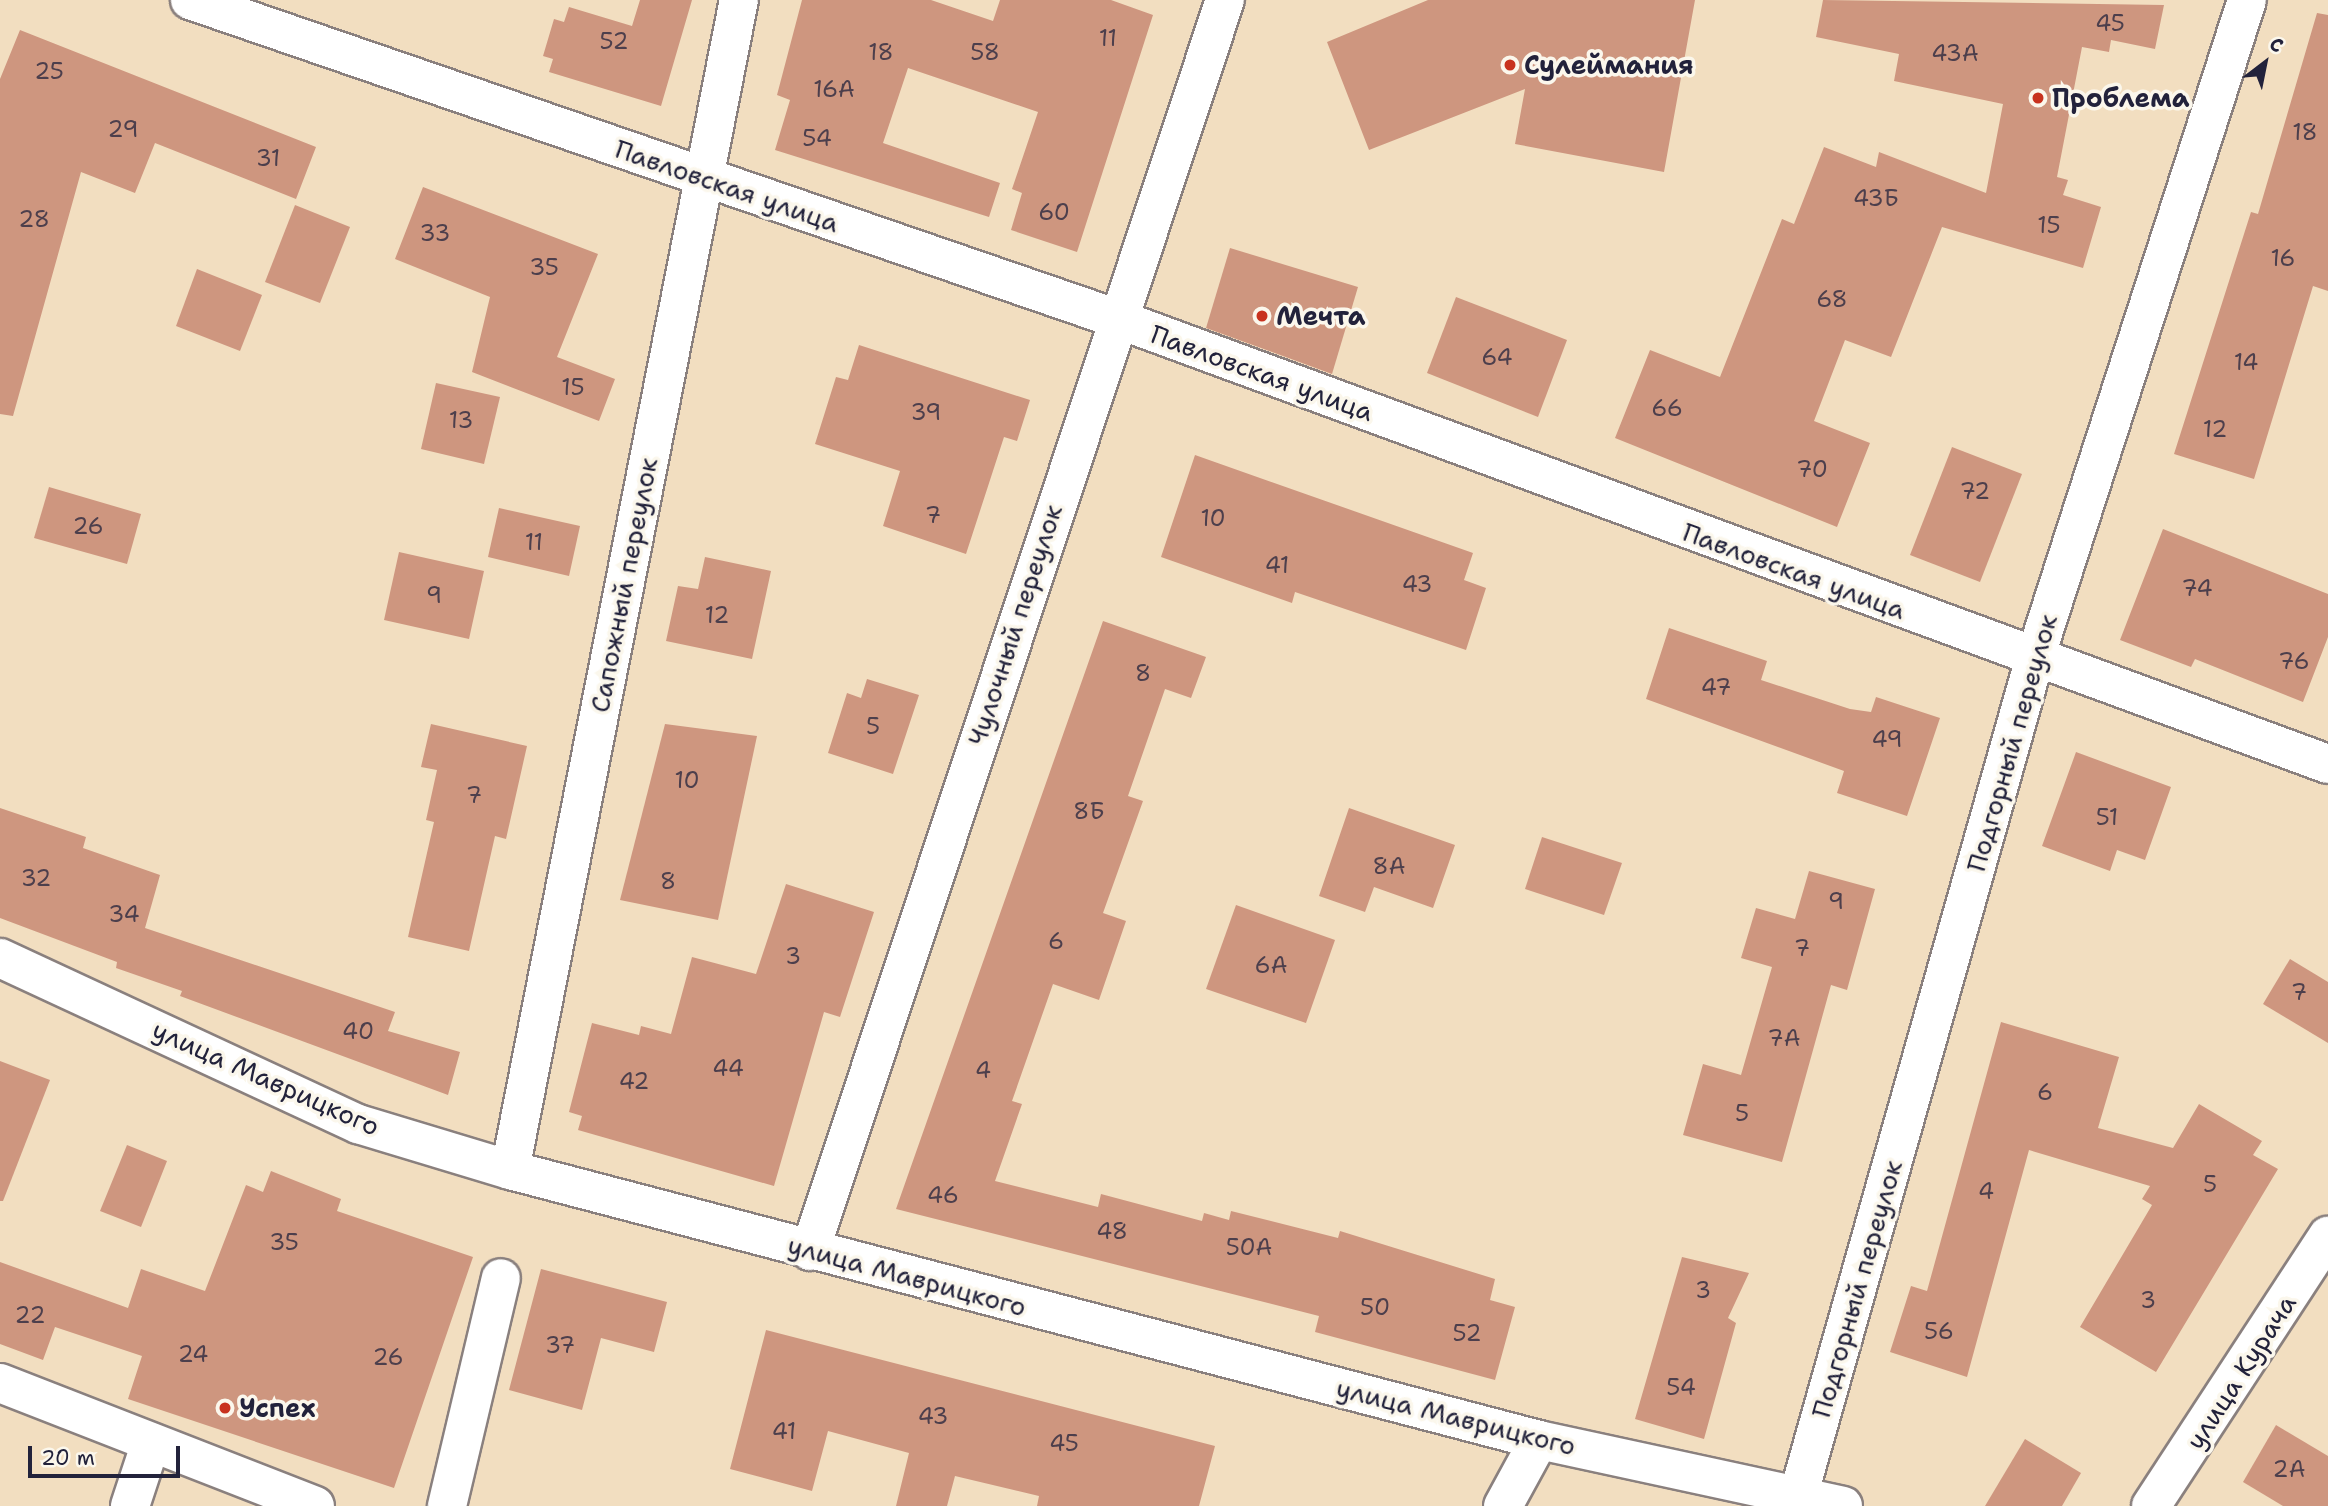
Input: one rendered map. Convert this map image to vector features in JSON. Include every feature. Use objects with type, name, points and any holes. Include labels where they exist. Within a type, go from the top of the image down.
[{"type":"street","name":"Павловская улица","points":[[190,0],[703,179],[1115,318],[2034,661],[2328,764]]},
{"type":"street","name":"Сапожный переулок","points":[[510,1170],[739,0]]},
{"type":"street","name":"Чулочный переулок","points":[[810,1251],[1115,318],[1225,0]]},
{"type":"street","name":"Подгорный переулок","points":[[1799,1493],[2034,661],[2247,0]]},
{"type":"street","name":"улица Маврицкого","points":[[0,958],[358,1124],[510,1170],[810,1251],[1539,1440],[1799,1493],[1843,1506]]},
{"type":"street","name":"улица Курача","points":[[2151,1506],[2328,1236]]},
{"type":"street","points":[[447,1506],[501,1278]]},
{"type":"street","points":[[0,1383],[315,1506]]},
{"type":"street","points":[[1503,1506],[1539,1440]]},
{"type":"street","points":[[130,1506],[151,1442]]},
{"type":"building","points":[[640,0],[692,0],[661,106],[549,72],[553,59],[543,56],[554,19],[564,22],[569,7],[632,26]]},
{"type":"building","points":[[802,0],[931,0],[993,21],[1000,0],[1111,0],[1153,15],[1077,252],[1011,230],[1022,193],[1012,189],[1038,112],[908,68],[883,143],[1000,183],[989,217],[775,150],[790,100],[777,95]]},
{"type":"building","name":"Сулеймания","points":[[1428,0],[1695,0],[1664,172],[1515,144],[1525,89],[1369,150],[1327,42]]},
{"type":"building","points":[[1823,0],[2164,5],[2155,49],[2111,40],[2109,52],[2082,47],[2057,177],[2068,180],[2063,195],[2101,207],[2083,268],[1942,227],[1891,357],[1845,340],[1814,421],[1870,443],[1837,527],[1615,438],[1650,350],[1720,377],[1782,219],[1794,224],[1824,147],[1876,167],[1879,152],[1986,193],[2003,104],[1894,81],[1899,54],[1816,37]]},
{"type":"building","points":[[2317,13],[2328,15],[2328,291],[2313,286],[2254,479],[2174,454],[2251,212],[2258,214]]},
{"type":"building","points":[[20,30],[316,147],[296,199],[155,143],[135,193],[81,172],[13,416],[0,414],[0,79]]},
{"type":"building","points":[[423,187],[598,254],[557,357],[615,379],[599,421],[472,372],[490,297],[395,259]]},
{"type":"building","points":[[295,205],[350,227],[320,303],[265,282]]},
{"type":"building","points":[[1230,248],[1358,287],[1332,374],[1206,328]]},
{"type":"building","points":[[197,269],[262,295],[240,351],[176,326]]},
{"type":"building","points":[[1456,297],[1567,340],[1538,417],[1427,373]]},
{"type":"building","points":[[859,345],[1030,400],[1017,441],[1004,437],[966,554],[883,526],[900,471],[815,444],[836,377],[848,380]]},
{"type":"building","points":[[436,383],[500,397],[484,464],[421,449]]},
{"type":"building","points":[[1952,447],[2022,474],[1980,582],[1910,555]]},
{"type":"building","points":[[1195,455],[1473,553],[1464,580],[1486,588],[1466,650],[1295,592],[1292,603],[1161,557]]},
{"type":"building","points":[[49,487],[141,514],[127,564],[34,538]]},
{"type":"building","points":[[499,508],[580,526],[569,576],[488,557]]},
{"type":"building","points":[[2163,529],[2328,594],[2328,637],[2303,702],[2195,659],[2191,667],[2120,640]]},
{"type":"building","points":[[399,552],[484,571],[469,639],[384,620]]},
{"type":"building","points":[[705,557],[771,571],[752,659],[666,641],[678,586],[698,589]]},
{"type":"building","points":[[1103,621],[1206,657],[1191,698],[1165,689],[1128,796],[1143,801],[1103,913],[1126,921],[1099,1000],[1053,984],[1012,1101],[1022,1104],[995,1181],[1098,1207],[1101,1194],[1202,1221],[1204,1213],[1229,1220],[1231,1211],[1338,1238],[1340,1231],[1495,1279],[1490,1300],[1515,1307],[1495,1380],[1315,1332],[1319,1316],[896,1209]]},
{"type":"building","points":[[1669,628],[1767,661],[1761,680],[1850,709],[1871,712],[1876,697],[1940,718],[1907,816],[1837,793],[1844,771],[1646,699]]},
{"type":"building","points":[[867,679],[919,695],[893,774],[828,753],[847,693],[861,698]]},
{"type":"building","points":[[431,724],[527,746],[506,839],[495,836],[469,951],[408,937],[434,822],[426,820],[437,770],[421,767]]},
{"type":"building","points":[[665,724],[757,736],[718,920],[620,900]]},
{"type":"building","points":[[2076,752],[2171,787],[2145,860],[2117,850],[2110,871],[2042,846]]},
{"type":"building","points":[[0,808],[86,837],[83,848],[160,875],[145,928],[395,1012],[388,1031],[460,1052],[448,1095],[180,996],[182,991],[116,968],[117,962],[0,918]]},
{"type":"building","points":[[1349,808],[1455,845],[1433,908],[1374,887],[1365,912],[1319,896]]},
{"type":"building","points":[[1542,837],[1622,863],[1604,915],[1525,889]]},
{"type":"building","points":[[1809,871],[1875,889],[1847,990],[1831,985],[1782,1162],[1683,1135],[1703,1064],[1741,1075],[1772,967],[1741,958],[1756,908],[1795,919]]},
{"type":"building","points":[[786,884],[874,912],[840,1017],[824,1012],[774,1186],[578,1130],[582,1116],[569,1112],[592,1023],[639,1035],[641,1026],[671,1034],[692,957],[756,974]]},
{"type":"building","points":[[1236,905],[1335,940],[1306,1023],[1206,989]]},
{"type":"building","points":[[2290,959],[2328,982],[2328,1043],[2263,1004]]},
{"type":"building","points":[[2001,1022],[2119,1057],[2098,1128],[2173,1148],[2199,1104],[2262,1141],[2253,1155],[2278,1169],[2156,1372],[2080,1327],[2152,1205],[2142,1199],[2150,1186],[2029,1150],[1967,1377],[1890,1352],[1911,1286],[1927,1291]]},
{"type":"building","points":[[0,1061],[50,1080],[3,1201],[0,1201]]},
{"type":"building","points":[[127,1145],[167,1161],[141,1227],[100,1211]]},
{"type":"building","points":[[271,1171],[341,1199],[337,1211],[473,1257],[394,1488],[128,1399],[142,1356],[55,1327],[43,1360],[0,1344],[0,1262],[128,1308],[141,1269],[205,1291],[246,1185],[263,1192]]},
{"type":"building","points":[[1682,1257],[1749,1273],[1728,1318],[1736,1323],[1704,1439],[1635,1419]]},
{"type":"building","points":[[541,1269],[667,1302],[654,1352],[601,1338],[582,1410],[509,1390]]},
{"type":"building","points":[[766,1330],[1215,1446],[1199,1506],[1037,1506],[1039,1496],[955,1476],[947,1506],[896,1506],[909,1453],[828,1431],[812,1491],[730,1469]]},
{"type":"building","points":[[2276,1425],[2328,1456],[2328,1506],[2283,1506],[2243,1482]]},
{"type":"building","points":[[2025,1439],[2081,1473],[2062,1506],[1985,1506]]},
{"type":"place","name":"Сулеймания","points":[[1510,65]]},
{"type":"place","name":"Проблема","points":[[2038,98]]},
{"type":"place","name":"Мечта","points":[[1262,316]]},
{"type":"place","name":"Успех","points":[[225,1408]]}]
